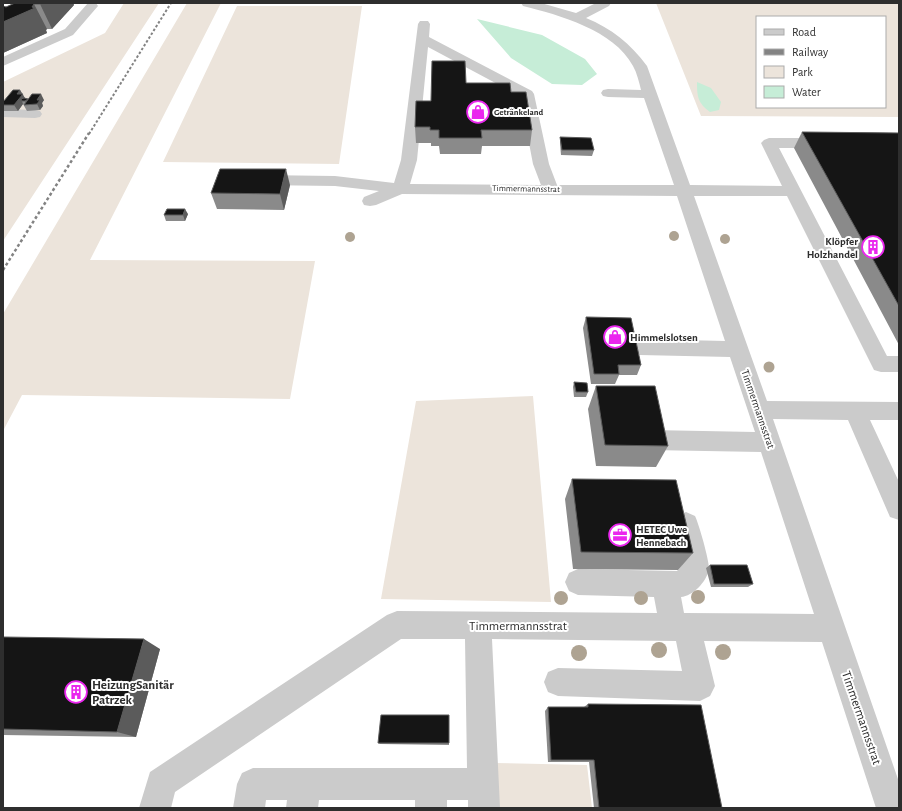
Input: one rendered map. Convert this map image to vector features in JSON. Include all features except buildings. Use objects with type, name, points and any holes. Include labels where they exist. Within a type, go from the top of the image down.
[{"type":"street","name":"Timmermannsstrat","points":[[527,3],[576,18],[601,30],[625,47],[640,66],[651,94],[770,442],[892,808]]},
{"type":"street","points":[[576,18],[604,3]]},
{"type":"street","points":[[3,62],[69,32],[92,6]]},
{"type":"street","points":[[243,180],[335,181],[400,189],[409,160],[424,32],[527,94],[541,164],[551,190]]},
{"type":"street","points":[[608,93],[651,94]]},
{"type":"street","points":[[3,113],[35,114]]},
{"type":"street","points":[[838,144],[769,143],[881,364],[899,364]]},
{"type":"street","name":"Timmermannsstrat","points":[[370,201],[400,189],[684,191]]},
{"type":"street","points":[[684,191],[793,191]]},
{"type":"street","points":[[640,347],[738,349]]},
{"type":"street","points":[[759,410],[899,411]]},
{"type":"street","points":[[855,410],[899,509]]},
{"type":"street","points":[[650,440],[770,442]]},
{"type":"street","points":[[578,582],[683,584],[696,569],[685,519]]},
{"type":"street","points":[[558,682],[700,686],[665,584]]},
{"type":"street","name":"Timmermannsstrat","points":[[155,808],[161,783],[397,625],[831,628]]},
{"type":"street","points":[[249,808],[253,784],[304,796],[483,796],[478,625]]},
{"type":"green space","points":[[124,3],[159,3],[3,241],[3,82],[105,33]]},
{"type":"green space","points":[[187,3],[221,3],[90,260],[315,261],[290,399],[22,395],[3,431],[3,314]]},
{"type":"green space","points":[[656,3],[899,3],[899,117],[701,116]]},
{"type":"green space","points":[[237,6],[362,6],[339,164],[163,162]]},
{"type":"green space","points":[[533,396],[551,602],[381,599],[416,401]]},
{"type":"green space","points":[[494,763],[587,765],[592,808],[495,808]]},
{"type":"water","points":[[477,19],[542,35],[585,59],[597,74],[582,85],[552,84],[511,58]]},
{"type":"water","points":[[697,82],[711,88],[721,102],[719,110],[710,112],[703,106],[697,92]]},
{"type":"railway","points":[[89,134],[171,3]]},
{"type":"railway","points":[[3,270],[89,133]]},
{"type":"place","name":"Getränkeland","points":[[478,112]]},
{"type":"place","name":"Klöpfer Holzhandel","points":[[873,247]]},
{"type":"place","name":"Himmelslotsen","points":[[615,337]]},
{"type":"place","name":"HETEC Uwe Hennebach","points":[[620,535]]},
{"type":"place","name":"HeizungSanitär Patrzek","points":[[76,692]]}]
